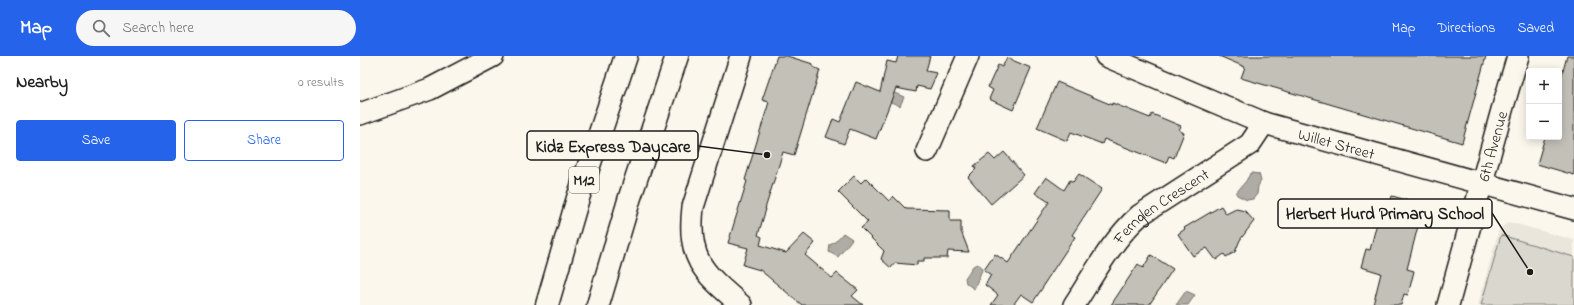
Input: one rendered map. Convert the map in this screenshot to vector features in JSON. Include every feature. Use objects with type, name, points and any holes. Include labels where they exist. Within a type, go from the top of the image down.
[{"type":"main road","name":"M12","points":[[547,305],[578,198],[626,56]]},
{"type":"main road","points":[[598,305],[630,197],[676,56]]},
{"type":"street","points":[[360,114],[430,89],[493,56]]},
{"type":"street","points":[[740,305],[711,278],[699,262],[692,241],[691,225],[693,207],[741,56]]},
{"type":"street","points":[[927,151],[968,56]]},
{"type":"street","name":"Willet Street","points":[[1106,56],[1264,123],[1574,209]]},
{"type":"street","name":"6th Avenue","points":[[1448,305],[1518,56]]},
{"type":"street","name":"Fernglen Crescent","points":[[1074,305],[1110,249],[1129,225],[1140,215],[1250,144],[1264,123]]},
{"type":"shaded area","points":[[885,89],[904,97],[900,106],[882,98]]},
{"type":"shaded area","points":[[1252,173],[1259,174],[1261,181],[1258,186],[1257,194],[1253,199],[1247,200],[1236,193]]},
{"type":"shaded area","points":[[1509,222],[1574,240],[1574,305],[1478,305],[1499,229]]},
{"type":"shaded area","points":[[843,233],[852,239],[838,257],[829,252],[830,245]]},
{"type":"shaded area","points":[[1501,235],[1574,257],[1574,305],[1481,305]]},
{"type":"shaded area","points":[[977,264],[981,266],[982,270],[974,289],[966,283],[965,278],[973,266]]},
{"type":"shaded area","points":[[1186,291],[1195,295],[1188,305],[1176,305]]},
{"type":"building","points":[[777,56],[787,56],[813,64],[813,67],[820,70],[794,155],[783,152],[758,235],[762,237],[760,245],[786,253],[804,234],[815,243],[805,255],[832,278],[837,273],[858,290],[852,296],[863,305],[802,305],[760,270],[743,265],[748,248],[728,243],[747,181],[745,180],[769,102],[762,100]]},
{"type":"building","points":[[898,56],[930,56],[926,71],[937,73],[930,89],[917,86],[916,92],[896,88],[876,139],[850,129],[844,144],[826,137],[833,119],[840,122],[856,82],[880,92],[887,61],[896,63]]},
{"type":"building","points":[[1219,56],[1486,56],[1462,143],[1241,78],[1245,67]]},
{"type":"building","points":[[1567,56],[1574,56],[1574,175],[1537,164],[1544,140],[1562,140],[1562,75]]},
{"type":"building","points":[[1007,58],[1031,68],[1013,110],[989,99],[993,90],[988,87],[998,65],[1002,67]]},
{"type":"building","points":[[1057,82],[1112,105],[1112,103],[1150,118],[1152,114],[1181,126],[1179,130],[1184,133],[1174,158],[1169,156],[1166,163],[1104,139],[1102,144],[1071,132],[1067,141],[1037,128]]},
{"type":"building","points":[[1004,152],[1024,175],[991,204],[968,177],[976,169],[974,166],[989,154],[995,160]]},
{"type":"building","points":[[1079,174],[1102,189],[1072,235],[1075,237],[1033,302],[1021,294],[1013,305],[991,305],[998,295],[985,285],[991,275],[984,270],[995,254],[1008,263],[1049,202],[1035,193],[1046,177],[1064,190],[1070,180],[1073,182]]},
{"type":"building","points":[[854,176],[861,183],[866,178],[889,201],[893,196],[906,209],[950,210],[950,221],[961,221],[961,231],[969,252],[948,251],[947,258],[924,258],[924,261],[917,261],[917,265],[895,263],[891,268],[881,259],[884,251],[861,228],[868,222],[838,192]]},
{"type":"building","points":[[1392,196],[1418,203],[1413,224],[1418,226],[1407,269],[1414,271],[1408,295],[1404,294],[1401,305],[1373,305],[1381,273],[1361,267],[1366,249],[1370,250],[1379,215],[1386,217]]},
{"type":"building","points":[[1221,206],[1226,214],[1236,209],[1245,211],[1254,221],[1240,240],[1235,252],[1226,257],[1224,254],[1216,260],[1207,248],[1193,256],[1178,234],[1185,229],[1184,228]]},
{"type":"building","points":[[1151,255],[1173,269],[1149,305],[1111,305],[1138,264],[1143,268]]},
{"type":"place","name":"Kidz Express Daycare","points":[[767,155]]},
{"type":"place","name":"Herbert Hurd Primary School","points":[[1530,272]]}]
